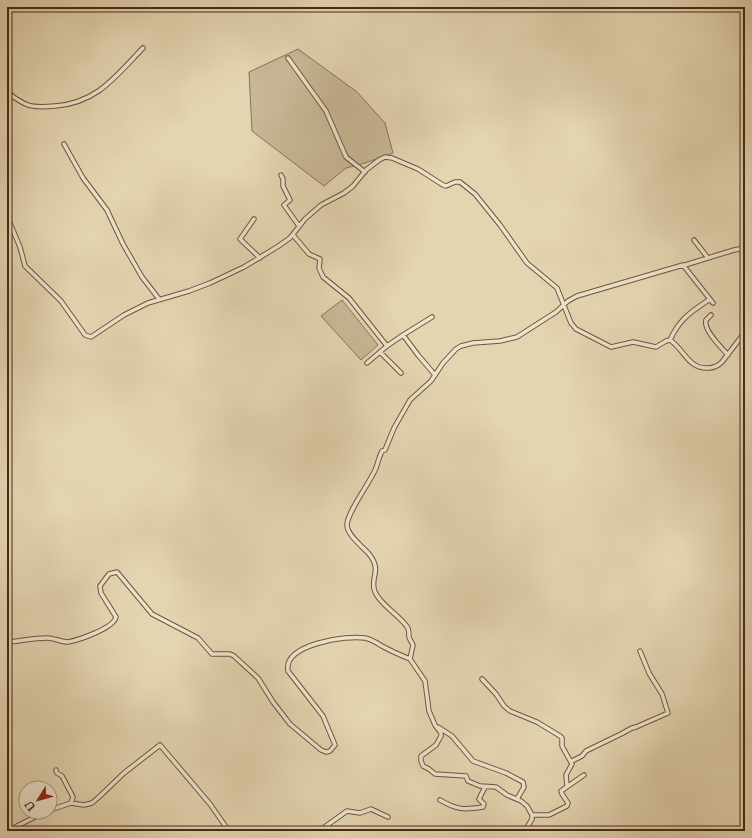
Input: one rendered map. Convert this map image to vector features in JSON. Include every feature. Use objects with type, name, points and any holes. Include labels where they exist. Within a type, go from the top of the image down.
[{"type":"street","points":[[7,92],[22,104],[37,107],[77,103],[99,91],[108,84],[143,48]]},
{"type":"street","points":[[288,58],[326,111],[346,157],[365,172]]},
{"type":"street","points":[[64,144],[83,178],[107,210],[123,244],[142,277],[159,299]]},
{"type":"street","points":[[7,216],[20,247],[25,266],[60,301],[81,330],[88,337],[94,335],[124,315],[148,303],[210,283],[260,258],[293,235],[305,219],[321,205],[344,193],[353,186],[374,163],[386,157],[418,169],[443,186],[455,182],[464,184],[486,206],[527,263],[557,288],[573,327],[611,347],[633,342],[656,347],[670,340],[676,326],[686,316],[712,301],[693,278],[685,265]]},
{"type":"street","points":[[281,175],[284,179],[283,186],[290,200],[284,205],[299,226]]},
{"type":"street","points":[[254,220],[240,239],[260,258]]},
{"type":"street","points":[[293,235],[309,254],[319,258],[319,268],[323,277],[348,297],[387,346]]},
{"type":"street","points":[[694,240],[708,258]]},
{"type":"street","points":[[410,658],[413,645],[409,637],[408,629],[384,605],[375,591],[375,565],[369,555],[353,538],[347,529],[347,525],[348,519],[376,468],[382,451],[385,450],[394,428],[412,397],[431,381],[445,360],[458,347],[473,343],[500,341],[517,337],[556,312],[577,296],[655,272],[745,248]]},
{"type":"street","points":[[712,315],[706,320],[705,325],[714,339],[728,355]]},
{"type":"street","points":[[367,363],[387,346],[432,318]]},
{"type":"street","points":[[670,340],[688,360],[698,367],[713,368],[719,366],[745,332]]},
{"type":"street","points":[[403,335],[436,375]]},
{"type":"street","points":[[380,352],[401,373]]},
{"type":"street","points":[[7,642],[47,638],[68,642],[90,635],[105,628],[113,622],[116,616],[101,594],[100,586],[111,572],[117,572],[152,614],[198,638],[212,654],[230,654],[234,656],[258,678],[273,702],[290,724],[321,750],[326,752],[333,749],[334,743],[321,712],[288,671],[288,664],[292,658],[305,647],[332,640],[364,638],[396,654],[410,658],[425,681],[429,711],[435,725],[441,732],[441,736],[436,745],[421,756],[423,766],[435,774],[466,776],[468,781],[485,787],[496,787],[507,795],[517,799],[527,806],[532,814],[532,819],[525,831]]},
{"type":"street","points":[[572,761],[582,756],[586,751],[632,728],[668,713],[662,694],[649,673],[640,651]]},
{"type":"street","points":[[482,679],[496,694],[504,706],[538,722],[562,738],[562,746],[572,761],[572,765],[566,775],[567,786]]},
{"type":"street","points":[[435,725],[452,736],[473,761],[506,773],[523,782],[524,787],[517,799]]},
{"type":"street","points":[[58,807],[71,803],[84,805],[99,798],[124,773],[160,745],[212,807],[226,827],[224,831]]},
{"type":"street","points":[[56,770],[57,773],[62,776],[73,797],[71,803]]},
{"type":"street","points":[[532,814],[549,814],[567,806],[568,803],[561,792],[567,786],[584,775]]},
{"type":"street","points":[[440,800],[452,807],[458,808],[483,807],[484,804],[479,799],[485,787]]},
{"type":"street","points":[[319,831],[347,811],[360,813],[371,809],[388,817]]},
{"type":"street","points":[[10,831],[29,820]]},
{"type":"shaded area","points":[[298,49],[357,92],[385,123],[393,153],[346,168],[324,186],[252,131],[249,72]]},
{"type":"shaded area","points":[[342,300],[378,345],[361,360],[321,316]]}]
